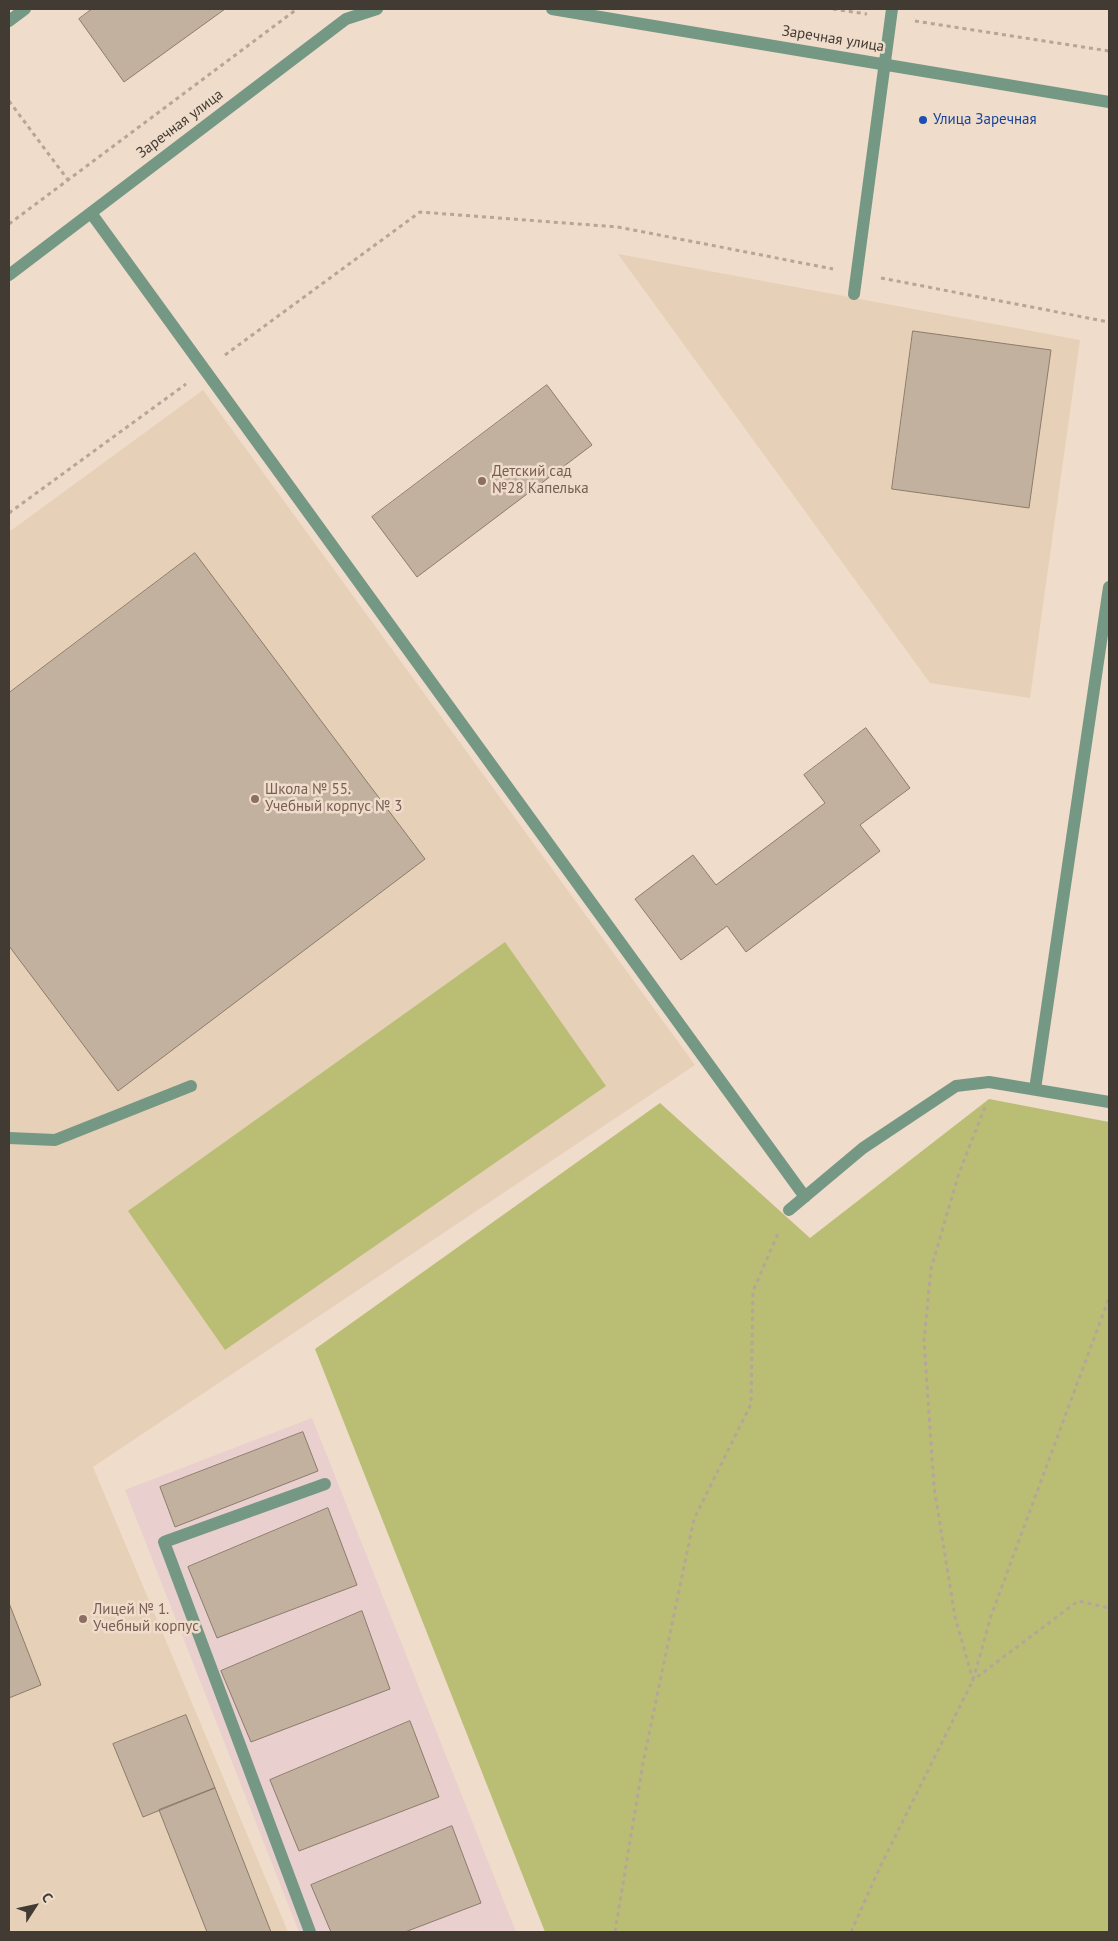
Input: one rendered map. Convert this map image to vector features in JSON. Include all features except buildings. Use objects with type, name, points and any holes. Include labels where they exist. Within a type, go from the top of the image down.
[{"type":"street","points":[[9,21],[25,9]]},
{"type":"street","name":"Заречная улица","points":[[9,275],[346,19],[377,9]]},
{"type":"street","name":"Заречная улица","points":[[552,9],[1109,102]]},
{"type":"street","points":[[854,294],[891,13]]},
{"type":"street","points":[[91,213],[805,1196]]},
{"type":"street","points":[[1035,1089],[1109,587]]},
{"type":"street","points":[[789,1210],[863,1148],[956,1086],[994,1083],[1109,1102]]},
{"type":"street","points":[[9,1138],[55,1140],[191,1086]]},
{"type":"street","points":[[310,1932],[164,1542],[325,1484]]},
{"type":"path","points":[[9,224],[297,9]]},
{"type":"path","points":[[833,9],[891,13],[1109,52]]},
{"type":"path","points":[[9,101],[68,180]]},
{"type":"path","points":[[9,513],[420,212],[618,227],[1109,322]]},
{"type":"path","points":[[974,1680],[955,1617],[934,1487],[924,1340],[932,1269],[959,1173],[994,1083]]},
{"type":"path","points":[[615,1932],[643,1763],[694,1519],[752,1404],[753,1291],[789,1210]]},
{"type":"path","points":[[851,1932],[880,1867],[974,1680],[991,1616],[1109,1298]]},
{"type":"path","points":[[974,1680],[1078,1601],[1109,1608]]},
{"type":"shaded area","points":[[618,254],[1080,340],[1030,698],[930,683]]},
{"type":"shaded area","name":"Школа № 55. Учебный корпус № 3","points":[[203,390],[695,1065],[93,1467],[288,1932],[9,1932],[9,532]]},
{"type":"shaded area","points":[[312,1418],[516,1932],[299,1932],[125,1490]]},
{"type":"green space","points":[[505,942],[606,1086],[225,1350],[128,1211]]},
{"type":"green space","points":[[989,1099],[1109,1122],[1109,1932],[545,1932],[315,1349],[660,1103],[810,1238]]},
{"type":"place","name":"Улица Заречная","points":[[923,120]]},
{"type":"place","name":"Детский сад №28 Капелька","points":[[482,481]]},
{"type":"place","name":"Школа № 55. Учебный корпус № 3","points":[[255,799]]},
{"type":"place","name":"Лицей № 1. Учебный корпус","points":[[83,1619]]}]
